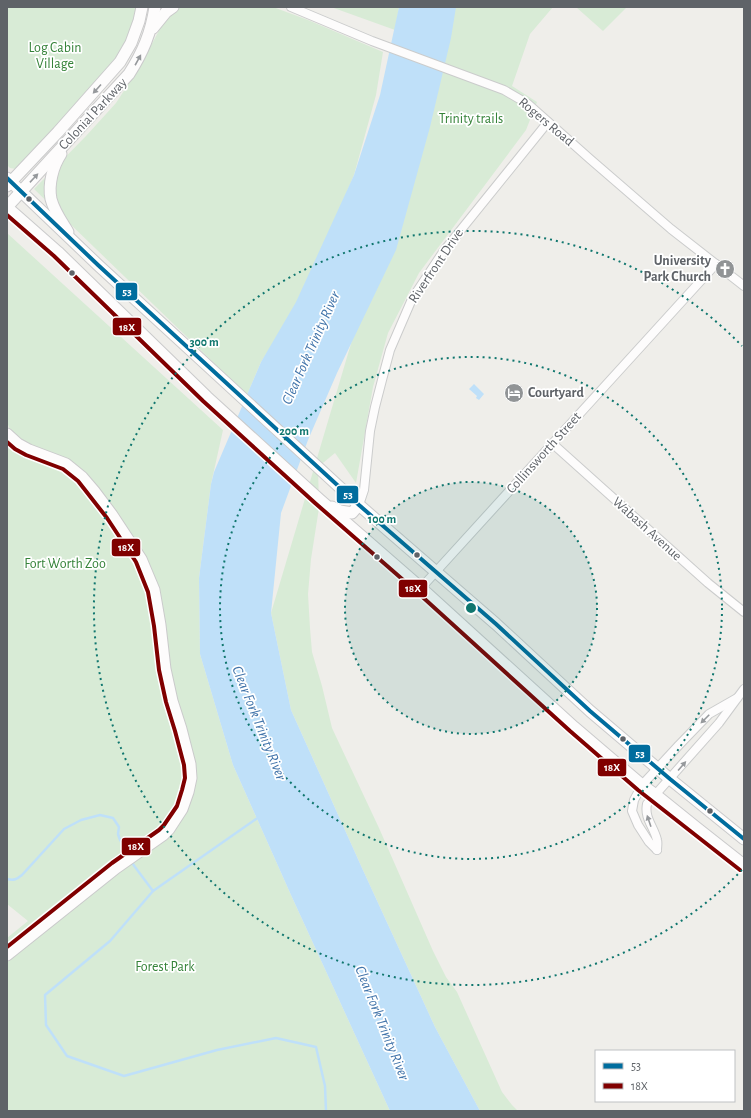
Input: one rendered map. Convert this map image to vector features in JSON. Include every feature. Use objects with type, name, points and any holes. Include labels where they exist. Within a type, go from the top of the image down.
[{"type":"main road","name":"Colonial Parkway","points":[[8,182],[58,132],[120,62],[132,43],[142,7]]},
{"type":"main road","name":"Colonial Parkway","points":[[7,207],[129,74],[139,58],[151,30],[155,7]]},
{"type":"main road","points":[[151,30],[166,12],[173,7]]},
{"type":"main road","points":[[74,243],[55,210],[51,198],[50,187],[55,163],[79,128]]},
{"type":"main road","points":[[8,182],[21,192],[74,243],[359,505],[496,624],[584,706],[657,769],[744,839]]},
{"type":"main road","points":[[7,207],[58,252],[207,397],[315,496],[421,588],[574,727],[642,785],[744,865]]},
{"type":"main road","points":[[7,434],[18,444],[29,450],[66,464],[82,477],[112,515],[141,559],[154,590],[165,669],[172,701],[190,764],[188,792],[182,808],[169,829],[140,852],[116,868],[7,955]]},
{"type":"main road","points":[[315,496],[340,512],[352,513],[359,505]]},
{"type":"street","name":"Rogers Road","points":[[291,7],[372,41],[504,90],[528,104],[671,229],[744,286]]},
{"type":"street","name":"Riverfront Drive","points":[[359,505],[364,490],[370,432],[380,387],[390,350],[412,299],[443,252],[548,122]]},
{"type":"street","name":"Collinsworth Street","points":[[421,588],[716,264]]},
{"type":"street","name":"Wabash Avenue","points":[[553,444],[708,583],[744,612]]},
{"type":"street","points":[[737,698],[709,714],[642,785],[634,800],[632,810],[638,825],[649,842],[657,850],[657,840],[648,820],[646,809],[647,804],[719,723],[744,689]]},
{"type":"green space","name":"Log Cabin Village","points":[[7,7],[136,7],[132,26],[122,51],[89,91],[16,169],[10,168],[7,165]]},
{"type":"green space","points":[[180,7],[273,7],[308,20],[383,52],[376,95],[354,175],[299,303],[261,362],[247,395],[34,189],[116,103],[140,66],[162,25],[170,14]]},
{"type":"green space","points":[[331,7],[399,7],[395,30]]},
{"type":"green space","name":"Trinity trails","points":[[451,7],[553,7],[530,34],[512,86],[537,102],[526,130],[419,273],[388,333],[373,387],[356,483],[335,453],[318,467],[319,508],[311,559],[308,594],[310,628],[312,652],[332,728],[379,828],[433,951],[446,977],[457,992],[502,1092],[518,1111],[480,1111],[435,1027],[291,710],[271,613]]},
{"type":"green space","points":[[576,7],[627,7],[603,31]]},
{"type":"green space","name":"Forest Park","points":[[7,233],[223,430],[211,484],[199,578],[200,654],[233,765],[390,1111],[7,1111],[7,938],[28,921],[7,904],[7,441],[17,448],[7,422]]},
{"type":"water","name":"Clear Fork Trinity River","points":[[399,7],[456,7],[451,38],[430,127],[396,250],[337,373],[308,440],[281,513],[271,613],[291,710],[435,1027],[480,1111],[390,1111],[233,765],[200,654],[199,578],[211,484],[214,472],[261,362],[296,302],[354,175],[380,95]]},
{"type":"water","points":[[474,384],[484,394],[479,400],[476,398],[477,396],[469,389]]},
{"type":"waterway","points":[[7,879],[12,880],[19,878],[64,829],[81,820],[100,815],[113,818],[119,827],[118,834],[120,840],[129,856]]},
{"type":"waterway","points":[[131,861],[153,891],[259,817]]},
{"type":"waterway","points":[[153,891],[110,941],[45,995],[46,1025],[67,1056],[124,1076],[217,1050],[276,1038],[316,1047],[325,1086],[326,1111]]},
{"type":"transit line","name":"53","points":[[7,178],[98,265],[359,505],[496,624],[590,711],[744,839]]},
{"type":"transit line","name":"18X","points":[[7,215],[54,256],[203,401],[570,731],[638,790],[740,870]]},
{"type":"transit line","name":"18X","points":[[7,442],[15,449],[26,455],[63,469],[78,481],[107,518],[136,562],[148,592],[159,670],[166,702],[184,765],[185,778],[177,806],[159,830],[112,863],[7,947]]},
{"type":"place","name":"University Park Church","points":[[725,269]]},
{"type":"place","name":"Courtyard","points":[[514,393]]},
{"type":"park label","name":"Fort Worth Zoo","points":[[65,564]]}]
